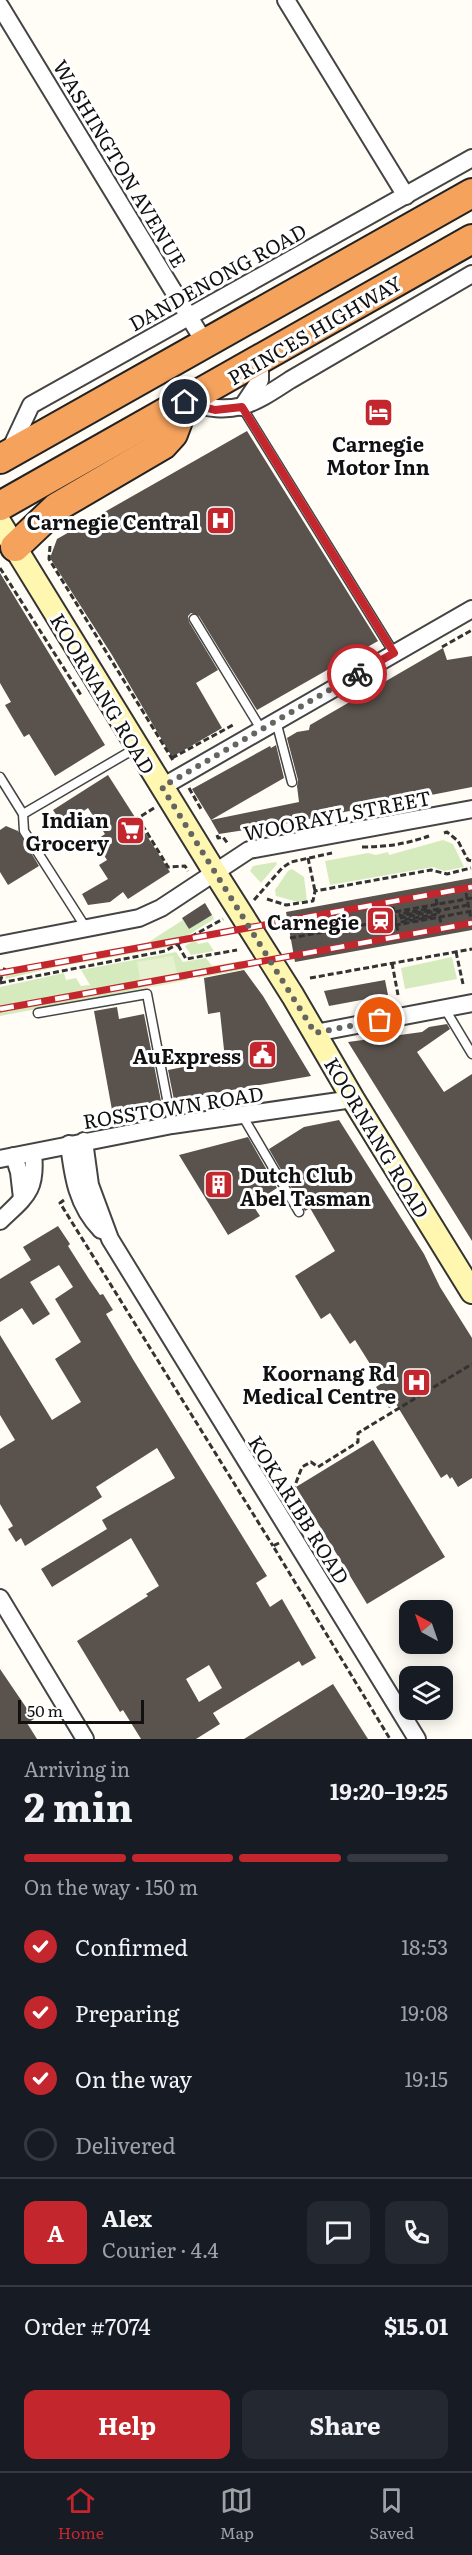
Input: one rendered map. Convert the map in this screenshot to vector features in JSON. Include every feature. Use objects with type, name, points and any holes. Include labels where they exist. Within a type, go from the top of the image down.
[{"type":"highway","name":"PRINCES HIGHWAY","points":[[3,457],[472,193]]},
{"type":"highway","name":"PRINCES HIGHWAY","points":[[0,506],[472,239]]},
{"type":"highway","points":[[8,557],[57,507],[163,445],[173,434],[185,402]]},
{"type":"street","points":[[286,0],[406,196]]},
{"type":"street","name":"WASHINGTON AVENUE","points":[[0,6],[205,343]]},
{"type":"street","name":"DANDENONG ROAD","points":[[3,457],[31,405],[472,158]]},
{"type":"street","points":[[185,402],[215,410],[242,407],[269,395],[290,380],[472,274]]},
{"type":"street","points":[[242,407],[260,380],[260,359]]},
{"type":"street","name":"KOORNANG ROAD","points":[[0,523],[8,557],[138,747],[155,793],[214,872],[472,1292]]},
{"type":"street","points":[[155,793],[472,609]]},
{"type":"street","name":"WOORAYL STREET","points":[[0,945],[140,918],[161,908],[243,853],[257,848],[472,809]]},
{"type":"street","points":[[315,1033],[472,1003]]},
{"type":"street","name":"ROSSTOWN ROAD","points":[[7,1158],[172,1125],[353,1099]]},
{"type":"street","name":"KOKARIBB ROAD","points":[[77,1143],[77,1192],[84,1209],[110,1239],[417,1739]]},
{"type":"street","name":"KOKARIBB ROAD","points":[[77,1143],[110,1239]]},
{"type":"street","points":[[0,1221],[22,1198],[33,1182],[35,1174],[33,1153]]},
{"type":"street","points":[[7,1158],[19,1172],[22,1198]]},
{"type":"street","points":[[0,1598],[85,1739]]},
{"type":"lane","points":[[242,407],[394,653]]},
{"type":"lane","points":[[194,619],[269,725],[292,782]]},
{"type":"lane","points":[[23,814],[138,747]]},
{"type":"lane","points":[[0,777],[23,814],[24,831],[86,929]]},
{"type":"lane","points":[[38,1013],[147,994],[172,1125]]},
{"type":"lane","points":[[445,1009],[472,1054]]},
{"type":"lane","points":[[242,1115],[299,1212]]},
{"type":"path","points":[[37,526],[50,539],[49,559],[201,809]]},
{"type":"path","points":[[8,557],[82,697]]},
{"type":"path","points":[[155,793],[153,808],[138,818],[168,867],[185,866],[189,872]]},
{"type":"path","points":[[213,828],[218,838],[223,837],[230,846]]},
{"type":"path","points":[[315,891],[431,870],[447,874],[472,869],[470,860],[458,841],[447,832],[375,849],[364,847],[353,849]]},
{"type":"path","points":[[257,898],[282,868],[291,862],[342,851]]},
{"type":"path","points":[[267,899],[286,905],[313,901],[315,891],[308,858]]},
{"type":"path","points":[[466,893],[471,919]]},
{"type":"path","points":[[472,898],[372,916],[375,929],[472,911]]},
{"type":"path","points":[[436,899],[441,924]]},
{"type":"path","points":[[429,906],[429,908],[400,914],[400,916],[438,909]]},
{"type":"path","points":[[400,918],[468,906]]},
{"type":"path","points":[[393,907],[396,926]]},
{"type":"path","points":[[399,912],[401,925]]},
{"type":"path","points":[[394,913],[398,932]]},
{"type":"path","points":[[432,919],[431,917],[402,922],[402,920],[439,914]]},
{"type":"path","points":[[5,967],[0,983],[165,951],[216,923]]},
{"type":"path","points":[[290,938],[374,923]]},
{"type":"path","points":[[178,945],[186,959],[237,950]]},
{"type":"path","points":[[310,978],[472,949]]},
{"type":"path","points":[[456,952],[463,984]]},
{"type":"path","points":[[392,963],[398,995]]},
{"type":"path","points":[[77,1192],[60,1203],[390,1739]]},
{"type":"path","points":[[291,1490],[294,1488],[302,1467],[311,1462],[318,1467],[358,1443],[358,1433],[472,1364]]},
{"type":"path","points":[[273,1546],[312,1525]]},
{"type":"path","points":[[326,1547],[331,1544]]},
{"type":"green space","points":[[443,840],[453,844],[464,867],[444,871],[433,867],[330,885],[325,861],[368,853],[376,855],[388,852],[389,855]]},
{"type":"green space","points":[[276,862],[277,864],[261,883],[250,871],[253,866]]},
{"type":"green space","points":[[292,869],[304,877],[307,901],[298,902],[276,896],[275,890],[288,871]]},
{"type":"green space","points":[[212,915],[214,919],[169,947],[56,967],[5,979],[8,969],[147,943],[183,920],[189,929]]},
{"type":"green space","points":[[195,940],[198,944],[208,942],[214,951],[191,955],[185,946]]},
{"type":"green space","points":[[176,952],[183,962],[206,958],[212,966],[240,961],[246,969],[198,978],[192,970],[187,980],[0,1016],[0,987],[64,973],[66,980],[76,978],[81,986],[90,985],[81,970]]},
{"type":"green space","points":[[173,956],[179,982],[142,989],[137,962]]},
{"type":"green space","points":[[452,957],[457,979],[405,989],[401,968]]},
{"type":"building","name":"Carnegie Central","points":[[247,431],[378,641],[257,710],[199,616],[191,613],[188,616],[189,622],[218,670],[196,683],[222,728],[172,757],[112,655],[50,558],[57,539]]},
{"type":"building","points":[[0,573],[105,745],[55,776],[29,734],[24,737],[5,705],[11,702],[0,683]]},
{"type":"building","points":[[443,648],[447,660],[472,656],[472,787],[278,825],[219,834],[211,820],[299,802],[298,780],[287,738],[297,732],[309,730],[310,725]]},
{"type":"building","points":[[276,745],[284,778],[211,820],[192,789],[270,746],[271,748]]},
{"type":"building","points":[[108,775],[170,872],[128,899],[123,892],[110,902],[88,905],[82,894],[108,879],[99,865],[107,860],[95,841],[105,834],[88,808],[63,825],[53,810]]},
{"type":"building","points":[[6,826],[18,831],[39,866],[8,885],[0,872],[0,830]]},
{"type":"building","name":"Carnegie","points":[[472,878],[472,930],[295,962],[286,912]]},
{"type":"building","points":[[205,903],[212,915],[189,929],[182,918]]},
{"type":"building","points":[[244,970],[263,996],[311,1076],[174,1100],[168,1070],[225,1059],[220,1012],[208,1014],[204,978]]},
{"type":"building","points":[[385,980],[388,995],[329,1006],[324,991]]},
{"type":"building","points":[[117,1007],[119,1019],[144,1014],[161,1101],[112,1110],[94,1011]]},
{"type":"building","points":[[447,1024],[450,1029],[417,1052],[444,1092],[472,1074],[472,1241],[348,1042],[422,1032],[429,1027]]},
{"type":"building","points":[[339,1120],[424,1254],[440,1287],[472,1338],[472,1478],[458,1487],[452,1477],[450,1479],[447,1474],[441,1478],[396,1404],[389,1408],[376,1387],[382,1383],[355,1340],[350,1344],[330,1313],[321,1319],[295,1276],[335,1251],[310,1208],[305,1211],[269,1149],[304,1127]]},
{"type":"building","name":"Dutch Club Abel Tasman","points":[[248,1137],[277,1188],[252,1204],[260,1216],[228,1235],[179,1155]]},
{"type":"building","points":[[58,1226],[89,1279],[100,1295],[103,1294],[113,1310],[106,1314],[267,1576],[256,1583],[270,1607],[282,1599],[316,1658],[302,1666],[299,1661],[213,1713],[220,1724],[196,1739],[141,1739],[123,1710],[120,1712],[77,1641],[148,1596],[146,1594],[159,1586],[131,1538],[52,1587],[41,1569],[107,1529],[102,1520],[175,1478],[157,1448],[96,1487],[102,1497],[25,1546],[21,1538],[16,1542],[8,1529],[13,1526],[0,1504],[0,1449],[15,1440],[0,1415],[0,1335],[52,1420],[81,1402],[55,1359],[81,1342],[55,1299],[73,1287],[59,1265],[30,1282],[50,1314],[33,1325],[22,1308],[0,1322],[0,1279],[31,1260],[23,1247]],"holes":[[[209,1665],[222,1688],[199,1702],[186,1679]]]},
{"type":"building","points":[[373,1440],[445,1557],[367,1604],[296,1487]]},
{"type":"building","points":[[0,1669],[34,1719],[27,1723],[37,1739],[0,1739]]},
{"type":"building","points":[[333,1684],[368,1739],[244,1739]]},
{"type":"railway","points":[[0,973],[472,887]]},
{"type":"railway","points":[[0,1009],[472,923]]},
{"type":"way so far","points":[[357,674],[162,787],[315,1033],[380,1020]]},
{"type":"place","name":"Carnegie Motor Inn","points":[[378,413]]},
{"type":"place","name":"Carnegie Central","points":[[220,521]]},
{"type":"place","name":"Indian Grocery","points":[[130,830]]},
{"type":"place","name":"Carnegie","points":[[380,921]]},
{"type":"place","name":"AuExpress","points":[[262,1055]]},
{"type":"place","name":"Dutch Club Abel Tasman","points":[[219,1185]]},
{"type":"place","name":"Koornang Rd Medical Centre","points":[[417,1383]]},
{"type":"route","points":[[185,402],[215,410],[242,407],[394,653],[357,674]]}]
